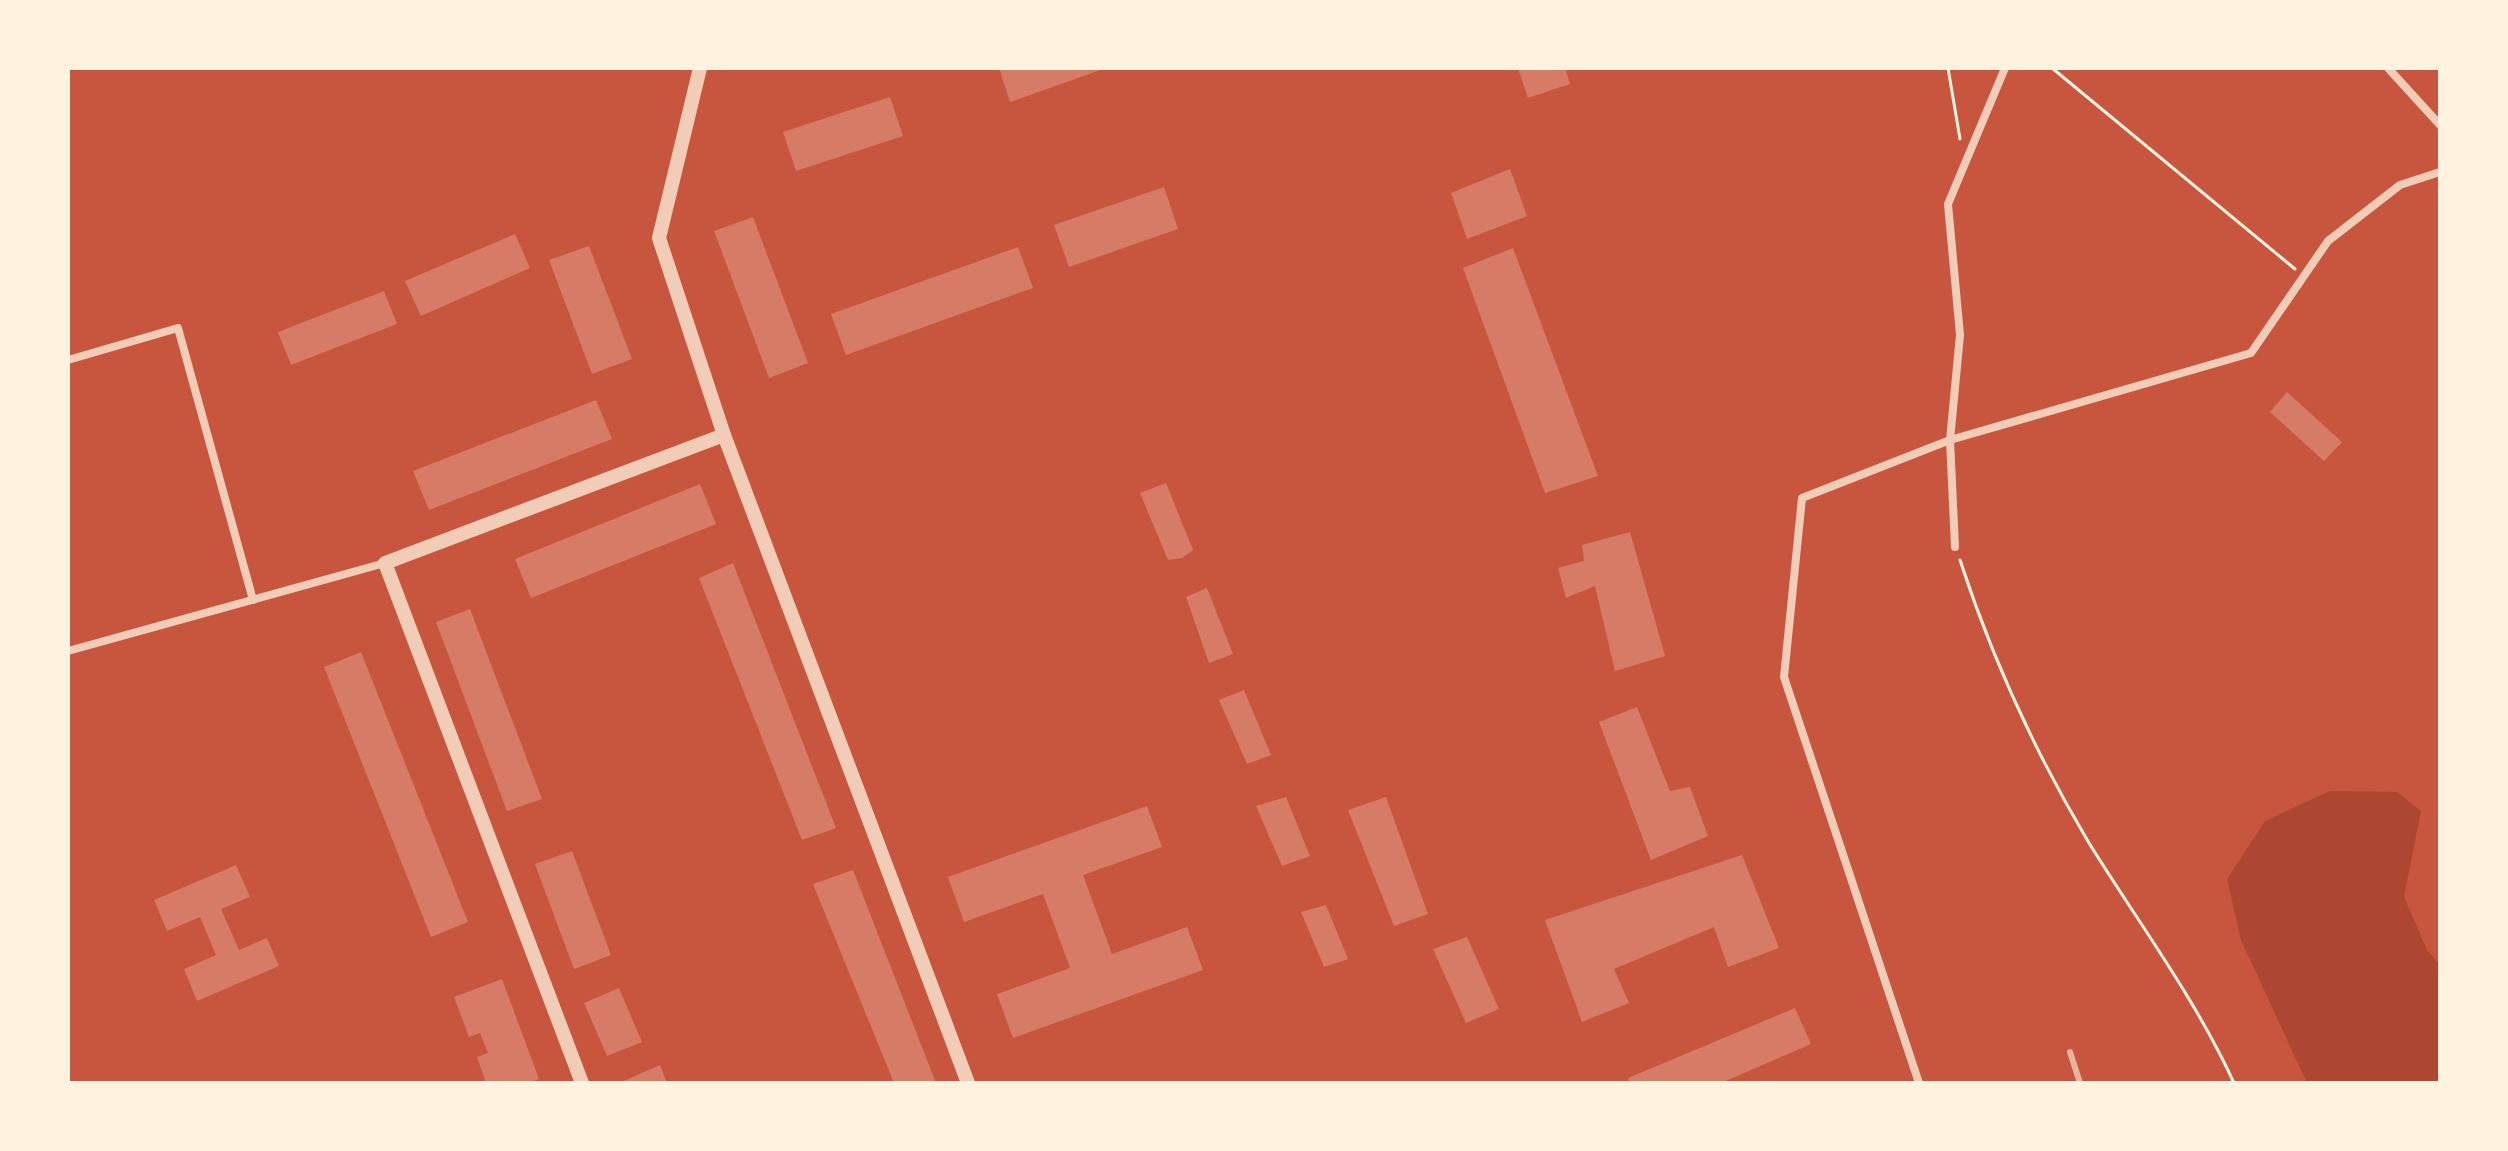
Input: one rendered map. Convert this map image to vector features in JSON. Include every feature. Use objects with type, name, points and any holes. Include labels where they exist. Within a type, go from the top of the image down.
[{"type":"street","points":[[700,68],[659,238],[724,435],[968,1083]]},
{"type":"street","points":[[1955,547],[1950,440],[1960,335],[1948,204],[2005,68]]},
{"type":"street","points":[[2388,68],[2440,125]]},
{"type":"street","points":[[1919,1083],[1784,677],[1802,498],[1950,440],[2251,353],[2328,241],[2400,185],[2440,172]]},
{"type":"street","points":[[68,360],[178,328],[253,600]]},
{"type":"street","points":[[68,651],[385,563],[724,435]]},
{"type":"street","points":[[385,563],[582,1083]]},
{"type":"path","points":[[1948,68],[1964,166]]},
{"type":"path","points":[[2052,68],[2304,276]]},
{"type":"path","points":[[1955,547],[1975,607],[2023,720],[2087,840],[2215,1042],[2234,1083]]},
{"type":"shaded area","points":[[2330,791],[2397,792],[2421,811],[2404,897],[2427,950],[2440,965],[2440,1083],[2307,1083],[2241,940],[2227,879],[2265,821]]},
{"type":"building","points":[[999,68],[1106,68],[1010,102]]},
{"type":"building","points":[[1518,68],[1565,68],[1570,84],[1528,98]]},
{"type":"building","points":[[890,97],[903,136],[796,171],[783,132]]},
{"type":"building","points":[[1510,169],[1527,216],[1467,239],[1451,193]]},
{"type":"building","points":[[1164,187],[1178,229],[1069,267],[1054,225]]},
{"type":"building","points":[[753,217],[808,363],[769,378],[714,231]]},
{"type":"building","points":[[515,234],[530,268],[421,316],[405,281]]},
{"type":"building","points":[[589,246],[632,359],[592,374],[549,260]]},
{"type":"building","points":[[1018,247],[1033,288],[846,355],[831,314]]},
{"type":"building","points":[[1513,248],[1598,476],[1545,493],[1463,268]]},
{"type":"building","points":[[384,291],[397,324],[291,365],[278,332]]},
{"type":"building","points":[[2287,392],[2342,442],[2324,461],[2270,412]]},
{"type":"building","points":[[596,400],[612,439],[429,510],[413,471]]},
{"type":"building","points":[[1166,483],[1193,550],[1182,558],[1168,560],[1140,493]]},
{"type":"building","points":[[700,484],[716,524],[531,598],[515,559]]},
{"type":"building","points":[[1630,532],[1665,656],[1615,671],[1595,586],[1566,598],[1558,568],[1584,561],[1582,545]]},
{"type":"building","points":[[733,563],[836,828],[802,840],[699,578]]},
{"type":"building","points":[[1207,588],[1233,654],[1209,663],[1186,597]]},
{"type":"building","points":[[470,609],[542,799],[507,811],[436,622]]},
{"type":"building","points":[[361,652],[468,922],[431,937],[324,667]]},
{"type":"building","points":[[1244,690],[1271,755],[1247,764],[1219,700]]},
{"type":"building","points":[[1637,707],[1670,791],[1690,787],[1708,836],[1651,860],[1599,722]]},
{"type":"building","points":[[1286,797],[1310,856],[1282,866],[1256,806]]},
{"type":"building","points":[[1386,797],[1428,914],[1394,926],[1348,810]]},
{"type":"building","points":[[1147,806],[1162,847],[1083,875],[1112,954],[1187,927],[1203,970],[1013,1038],[997,994],[1070,968],[1043,894],[964,922],[948,877]]},
{"type":"building","points":[[572,851],[611,955],[574,969],[535,864]]},
{"type":"building","points":[[1742,855],[1779,948],[1728,967],[1714,927],[1614,969],[1629,1003],[1582,1022],[1545,920]]},
{"type":"building","points":[[236,865],[250,897],[221,909],[239,950],[267,938],[279,966],[197,1001],[184,969],[216,955],[200,917],[167,931],[154,900]]},
{"type":"building","points":[[853,870],[936,1083],[894,1083],[813,884]]},
{"type":"building","points":[[1326,905],[1348,959],[1324,967],[1301,912]]},
{"type":"building","points":[[1467,937],[1499,1009],[1466,1023],[1433,949]]},
{"type":"building","points":[[502,979],[539,1079],[528,1083],[486,1083],[477,1057],[488,1053],[480,1033],[469,1037],[454,997]]},
{"type":"building","points":[[619,988],[642,1042],[607,1056],[584,1003]]},
{"type":"building","points":[[1795,1008],[1811,1044],[1721,1083],[1630,1083],[1628,1078]]},
{"type":"building","points":[[660,1065],[667,1083],[619,1083]]},
{"type":"railway","points":[[2070,1052],[2080,1083]]}]
